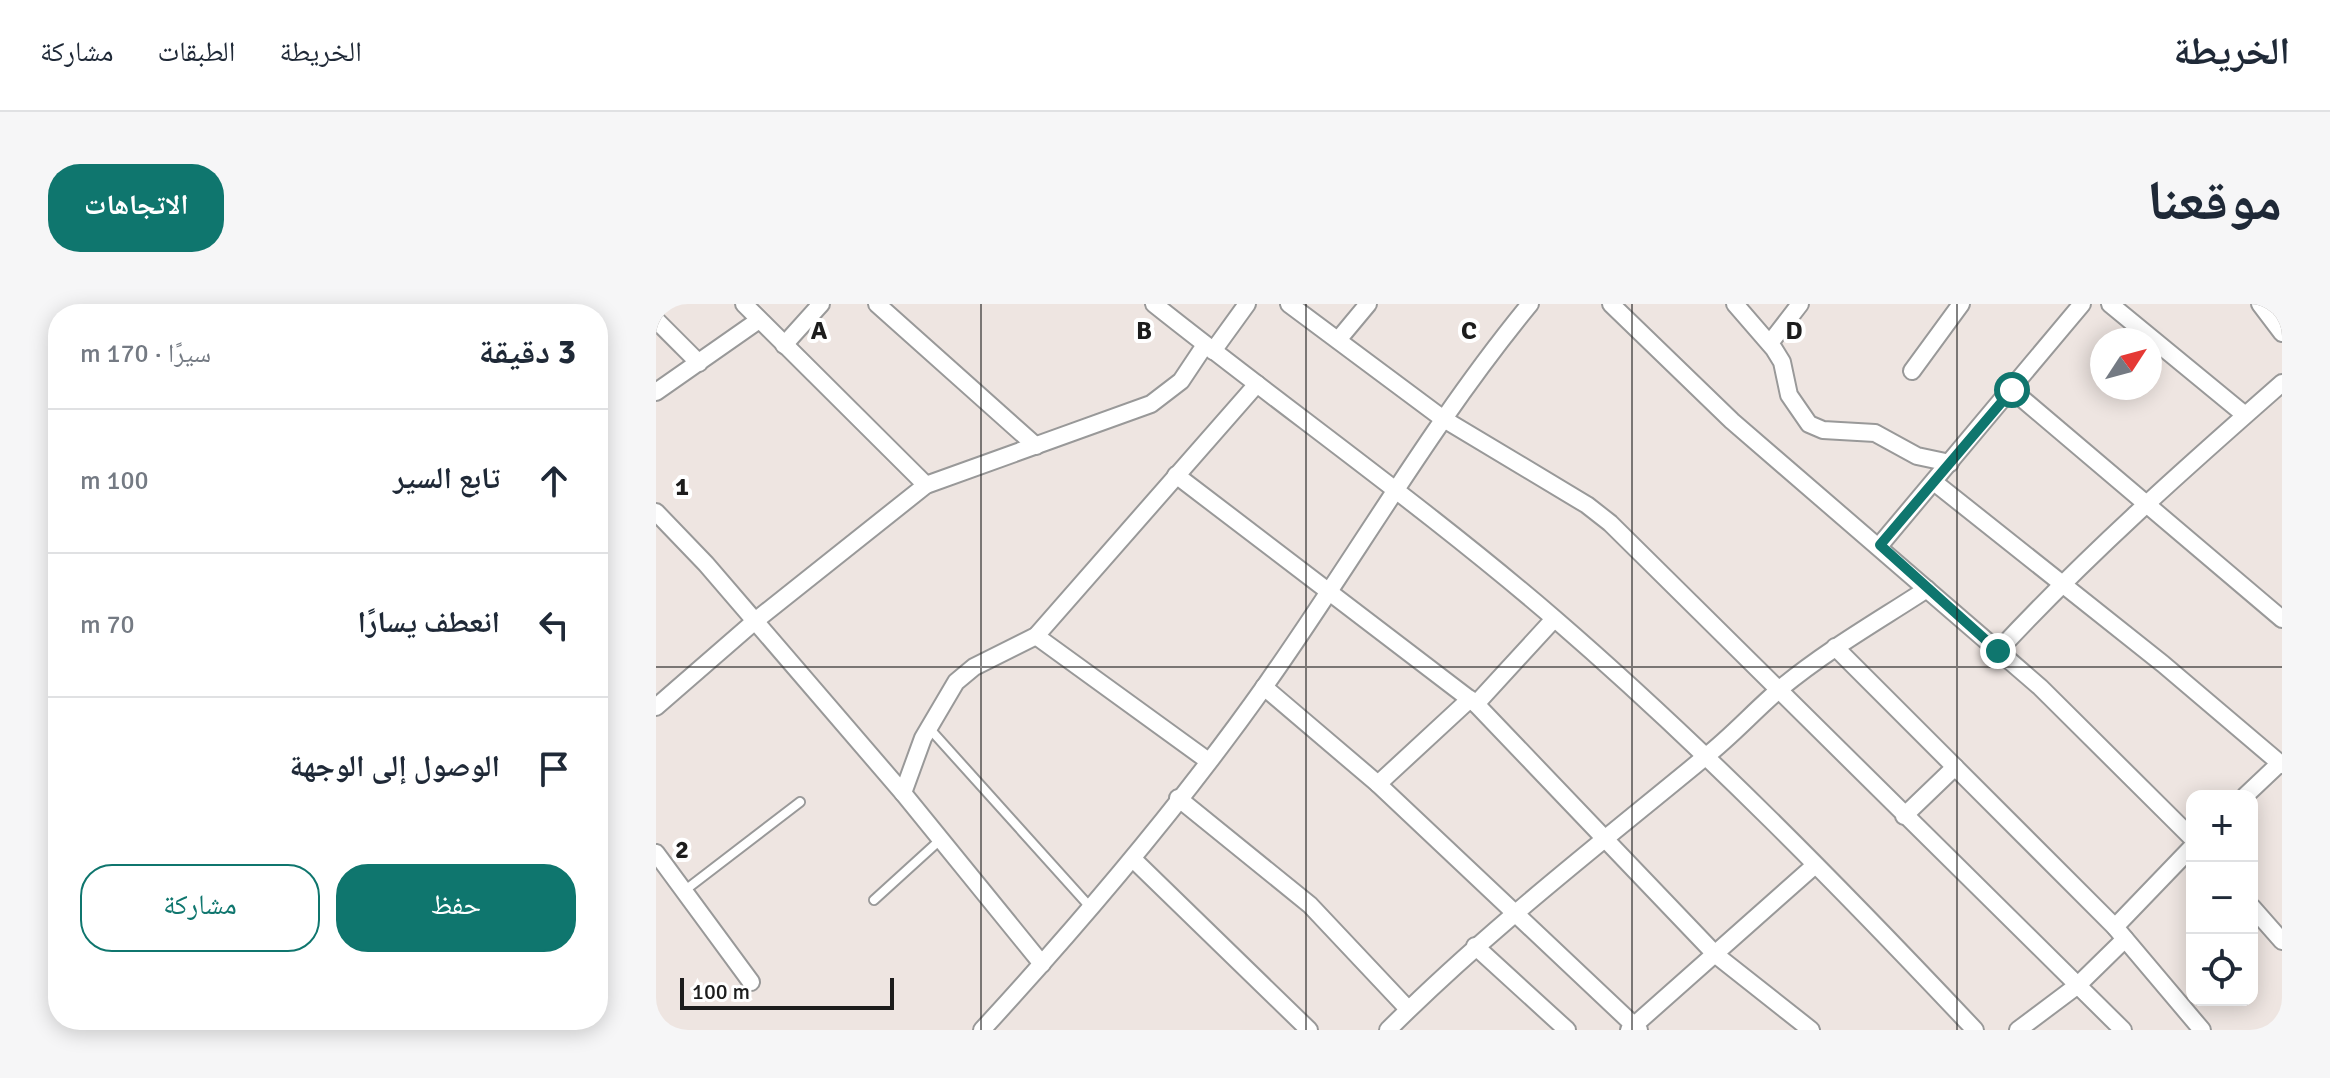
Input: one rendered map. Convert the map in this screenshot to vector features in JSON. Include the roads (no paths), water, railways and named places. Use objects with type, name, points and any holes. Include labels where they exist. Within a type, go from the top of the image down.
[{"type":"street","points":[[744,304],[926,485]]},
{"type":"street","points":[[784,345],[821,304]]},
{"type":"street","points":[[877,304],[1036,446]]},
{"type":"street","points":[[1154,304],[1396,489],[1554,619],[1706,756],[1975,1030]]},
{"type":"street","points":[[656,707],[755,621],[926,485],[1151,404],[1181,381],[1247,304]]},
{"type":"street","points":[[1289,304],[1442,418],[1587,505],[1780,689],[1904,816],[2123,1030]]},
{"type":"street","points":[[1338,340],[1368,304]]},
{"type":"street","points":[[987,1028],[1133,859],[1264,687],[1330,593],[1442,418],[1530,304]]},
{"type":"street","points":[[1611,304],[1732,421],[1880,545],[2040,687],[2186,832]]},
{"type":"street","points":[[1735,304],[1770,343],[1782,362],[1789,395],[1809,424],[1823,430],[1875,433],[1917,456],[1950,463]]},
{"type":"street","points":[[1770,343],[1800,304]]},
{"type":"street","points":[[1912,371],[1961,304]]},
{"type":"street","points":[[1880,545],[2082,304]]},
{"type":"street","points":[[2110,304],[2245,415]]},
{"type":"street","points":[[2271,311],[2282,333]]},
{"type":"street","points":[[656,320],[699,363]]},
{"type":"street","points":[[656,392],[759,320]]},
{"type":"street","points":[[1998,651],[2061,582],[2144,503],[2282,383]]},
{"type":"street","points":[[903,793],[929,727],[956,682],[974,667],[1036,636],[1257,384]]},
{"type":"street","points":[[2012,390],[2282,619]]},
{"type":"street","points":[[1176,475],[1473,702],[1716,955],[1811,1030]]},
{"type":"street","points":[[1934,482],[2061,582],[2281,764],[2252,790]]},
{"type":"street","points":[[656,512],[903,793],[1042,964]]},
{"type":"street","points":[[1388,1030],[1475,946],[1604,836],[1706,756],[1780,689],[1835,647],[1927,589]]},
{"type":"street","points":[[1378,784],[1473,702],[1554,619]]},
{"type":"street","points":[[1036,636],[1207,760]]},
{"type":"street","points":[[1835,647],[2120,933],[2202,1030]]},
{"type":"street","points":[[1264,687],[1378,784],[1634,1029],[1814,866]]},
{"type":"street","points":[[1904,816],[1955,767]]},
{"type":"street","points":[[1178,798],[1310,905],[1408,1009]]},
{"type":"street","points":[[656,853],[751,982]]},
{"type":"street","points":[[2018,1030],[2078,985],[2186,854]]},
{"type":"street","points":[[1133,859],[1309,1030]]},
{"type":"street","points":[[2258,913],[2280,936]]},
{"type":"street","points":[[1475,946],[1567,1030]]},
{"type":"lane","points":[[929,727],[1091,908]]},
{"type":"lane","points":[[684,891],[800,802]]},
{"type":"lane","points":[[874,900],[941,839]]}]
